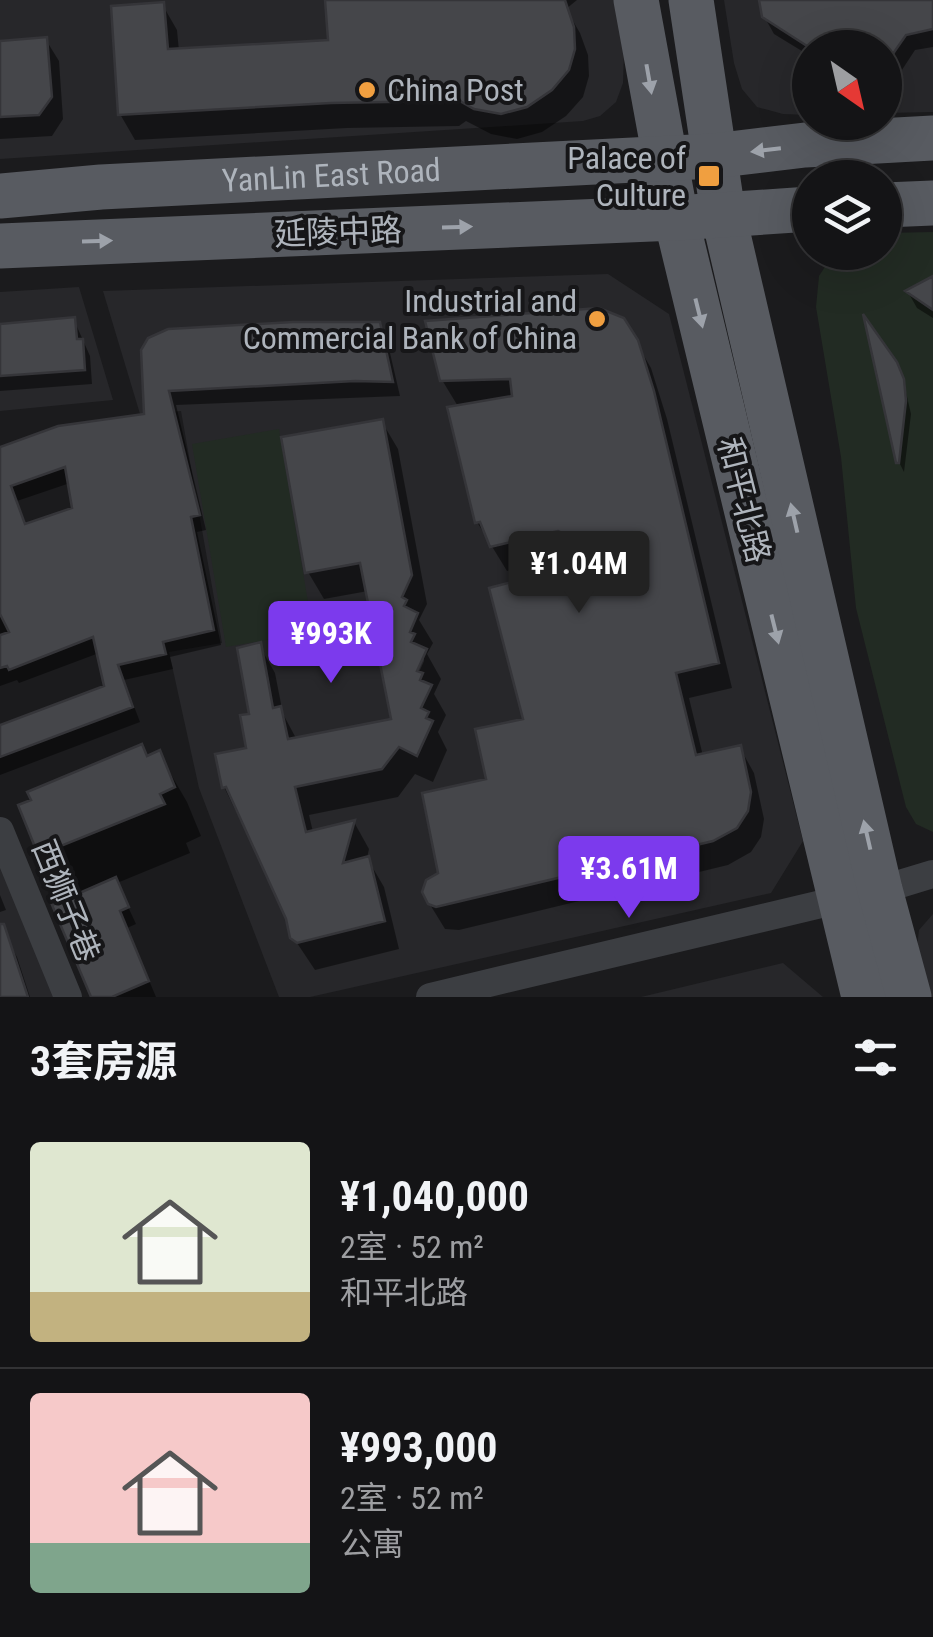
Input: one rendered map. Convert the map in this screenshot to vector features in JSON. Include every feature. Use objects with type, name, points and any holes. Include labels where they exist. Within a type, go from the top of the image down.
[{"type":"main road","name":"和平北路","points":[[636,0],[676,218],[860,895],[908,997]]},
{"type":"main road","name":"和平北路","points":[[691,0],[712,156],[860,895],[864,997]]},
{"type":"main road","name":"YanLin East Road","points":[[0,196],[101,187],[712,156],[806,145],[933,138]]},
{"type":"main road","points":[[902,204],[933,203]]},
{"type":"main road","name":"延陵中路","points":[[0,246],[792,210]]},
{"type":"street","name":"西狮子巷","points":[[0,831],[68,997]]},
{"type":"street","points":[[430,997],[860,895],[933,874]]},
{"type":"shaded area","points":[[0,0],[615,0],[624,50],[623,83],[616,102],[600,116],[583,121],[0,159]]},
{"type":"shaded area","points":[[724,0],[933,0],[933,112],[902,113],[902,30],[792,30],[792,114],[757,107],[742,89]]},
{"type":"shaded area","points":[[933,232],[933,832],[916,824],[906,807],[856,608],[841,457],[816,307],[823,270],[902,270],[902,233]]},
{"type":"shaded area","points":[[608,274],[669,314],[803,841],[771,893],[310,997],[279,997],[199,788],[169,652],[222,643],[181,411],[140,414],[103,291]]},
{"type":"shaded area","points":[[79,287],[113,400],[0,411],[0,292]]},
{"type":"shaded area","points":[[279,429],[313,632],[226,647],[192,444]]},
{"type":"shaded area","points":[[0,865],[54,997],[0,997]]},
{"type":"shaded area","points":[[933,914],[933,997],[923,997],[915,965],[919,930]]},
{"type":"shaded area","points":[[783,963],[823,997],[641,997]]},
{"type":"building","points":[[325,0],[565,0],[574,27],[575,49],[569,70],[552,90],[527,107],[501,114],[474,109],[451,96],[444,101],[118,115],[111,6],[164,2],[168,49],[328,40]]},
{"type":"building","points":[[759,0],[933,0],[933,29],[906,35],[902,41],[902,30],[792,30],[792,36],[762,17]]},
{"type":"building","points":[[47,37],[52,97],[39,115],[0,117],[0,41]]},
{"type":"building","points":[[933,276],[933,310],[905,291]]},
{"type":"building","points":[[599,308],[624,318],[638,340],[654,391],[719,663],[676,673],[696,755],[741,745],[751,792],[748,811],[737,828],[713,841],[436,907],[428,904],[422,892],[426,880],[438,873],[422,793],[486,779],[475,729],[523,719],[489,588],[612,556],[558,531],[490,547],[480,522],[475,523],[447,407],[512,396],[510,379],[440,381],[425,321]]},
{"type":"building","points":[[863,314],[897,362],[904,379],[906,401],[899,463],[896,463]]},
{"type":"building","points":[[75,317],[77,339],[83,339],[85,370],[0,376],[0,324]]},
{"type":"building","points":[[380,322],[393,382],[169,391],[200,515],[191,517],[214,630],[163,642],[166,654],[118,665],[133,707],[0,757],[0,725],[104,686],[93,637],[9,670],[7,666],[0,668],[0,635],[9,632],[0,614],[0,447],[58,426],[144,414],[141,350],[148,338],[168,329]],"holes":[[[65,467],[72,508],[25,524],[11,486]]]},
{"type":"building","points":[[383,419],[412,575],[402,597],[407,600],[404,606],[418,613],[410,632],[415,634],[411,642],[427,649],[417,671],[423,673],[420,680],[432,685],[421,708],[429,712],[426,718],[433,721],[417,756],[399,747],[382,769],[295,787],[306,832],[355,820],[343,863],[369,856],[385,921],[297,943],[290,938],[286,919],[226,787],[222,788],[215,754],[246,748],[240,715],[249,714],[237,648],[261,642],[273,708],[281,706],[288,739],[391,719],[360,563],[305,573],[281,437]]},
{"type":"building","points":[[142,744],[147,756],[160,750],[175,787],[160,794],[165,804],[51,850],[47,842],[35,847],[18,805],[31,800],[27,792]]},
{"type":"building","points":[[116,877],[129,907],[120,911],[149,981],[112,997],[91,997],[52,905]]},
{"type":"building","points":[[0,924],[4,924],[28,997],[0,997]]},
{"type":"place","name":"China Post","points":[[367,90]]},
{"type":"place","name":"Palace of Culture","points":[[709,176]]},
{"type":"place","name":"Industrial and Commercial Bank of China","points":[[597,319]]}]
